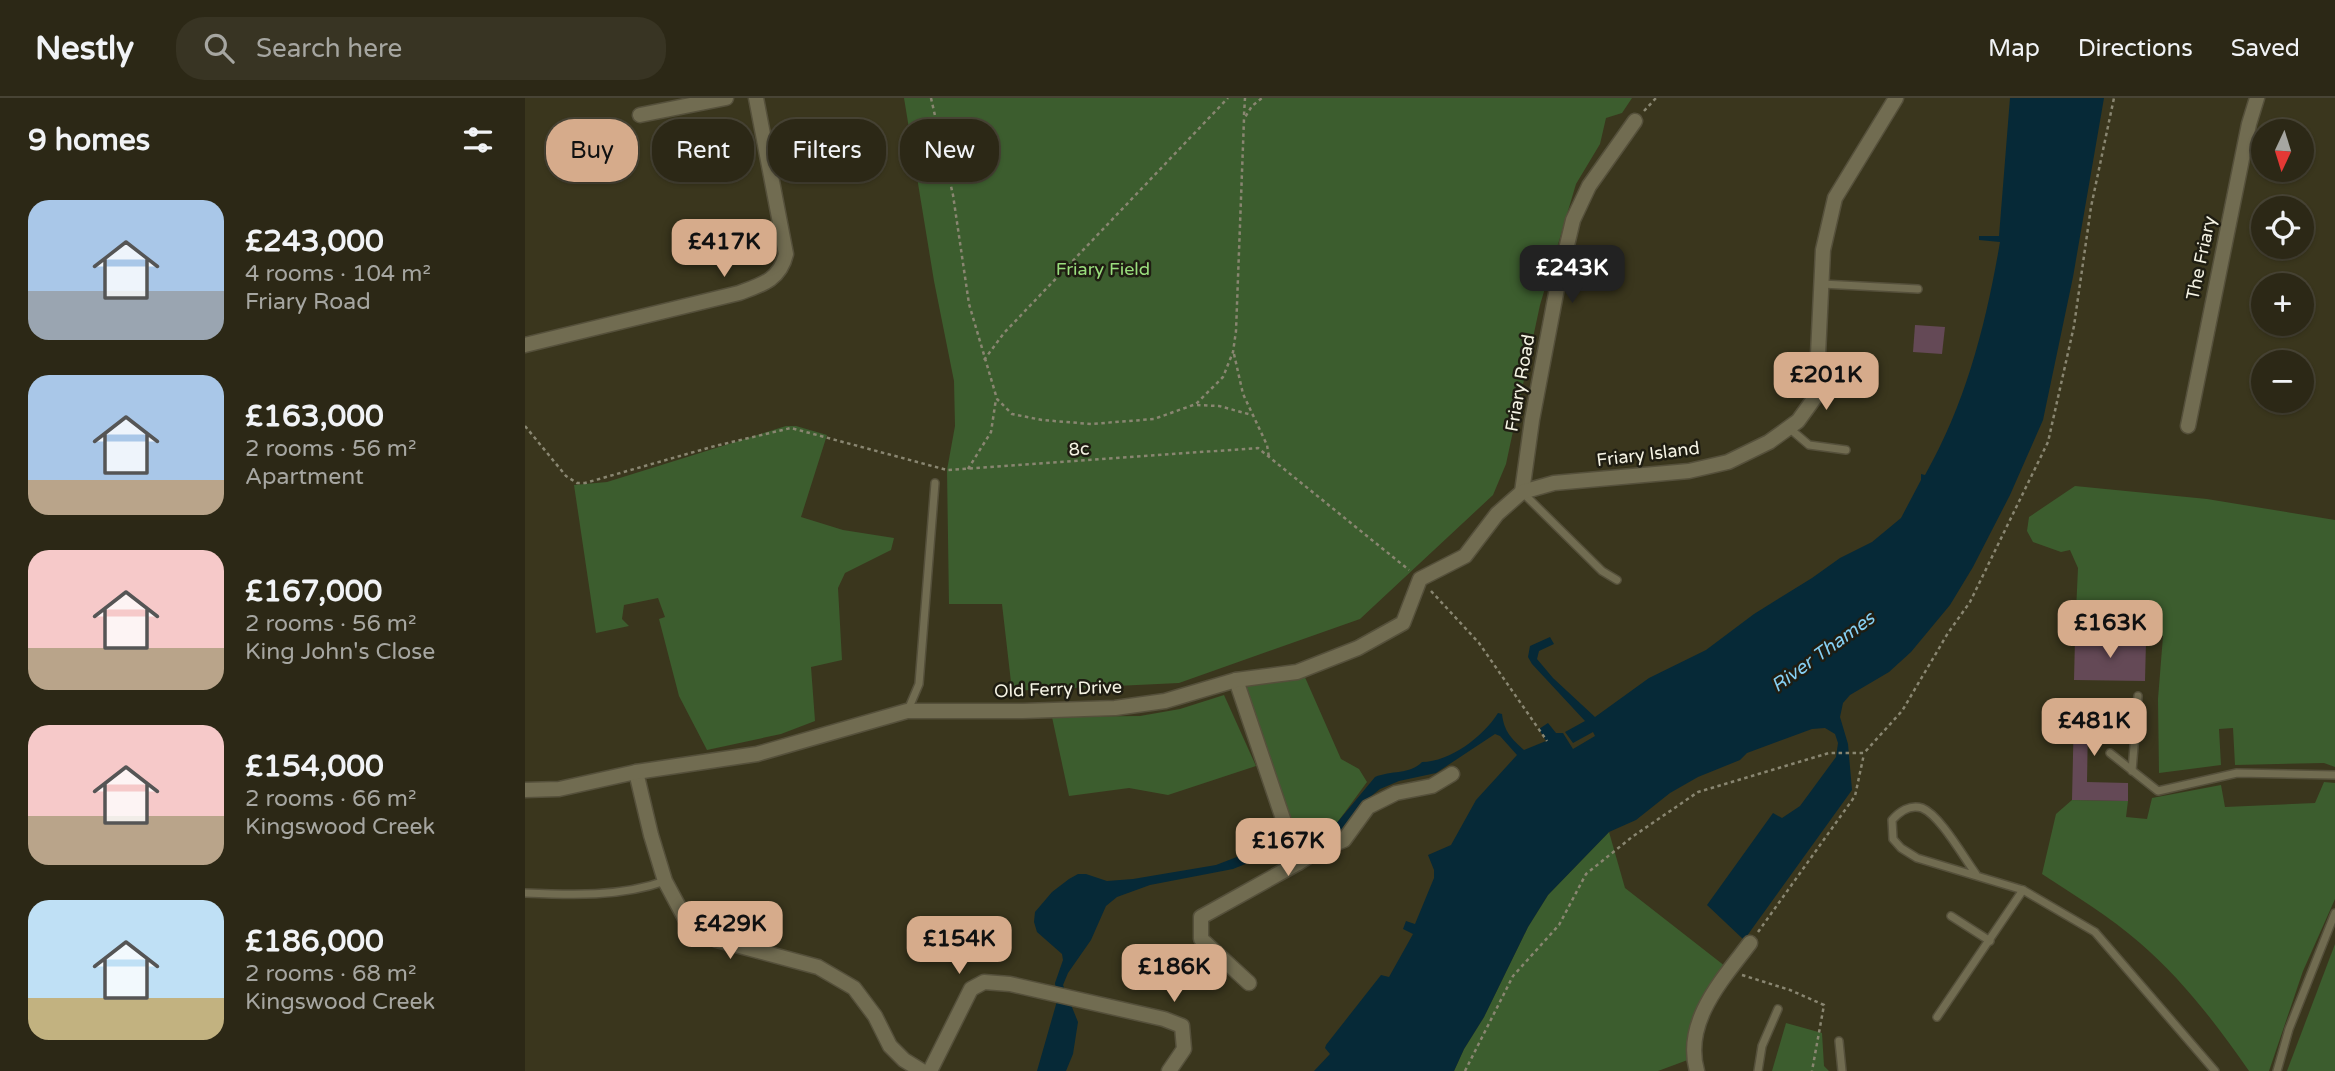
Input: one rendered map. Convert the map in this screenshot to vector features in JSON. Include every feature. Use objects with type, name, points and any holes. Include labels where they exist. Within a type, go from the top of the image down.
[{"type":"street","points":[[639,115],[726,98]]},
{"type":"street","points":[[525,345],[739,293],[766,283],[780,271],[786,254],[756,98]]},
{"type":"street","name":"Friary Island","points":[[1522,492],[1554,483],[1689,471],[1728,461],[1769,442],[1798,421],[1816,396],[1823,250],[1835,198],[1896,98]]},
{"type":"street","name":"The Friary","points":[[2188,426],[2211,303],[2249,124],[2257,98]]},
{"type":"street","name":"Friary Road","points":[[1522,492],[1532,420],[1573,220],[1589,186],[1635,121]]},
{"type":"street","points":[[1420,579],[1465,556],[1497,514],[1522,492]]},
{"type":"street","name":"Old Ferry Drive","points":[[525,790],[559,789],[636,772],[757,754],[907,711],[1115,709],[1165,701],[1236,680],[1297,672],[1359,648],[1403,623],[1420,579]]},
{"type":"street","points":[[1236,680],[1298,863]]},
{"type":"street","points":[[636,772],[665,881],[688,924],[717,940],[818,967],[854,988],[875,1016],[890,1046],[922,1071]]},
{"type":"street","points":[[1249,983],[1201,939],[1201,917],[1315,852],[1344,839],[1368,807],[1396,793],[1432,786],[1452,774]]},
{"type":"street","points":[[1697,1071],[1693,1058],[1702,1011],[1750,943]]},
{"type":"street","points":[[930,1071],[971,989],[984,982],[1010,984],[1051,993],[1164,1019],[1182,1026],[1184,1049],[1169,1071]]},
{"type":"lane","points":[[1821,284],[1917,289]]},
{"type":"lane","points":[[1789,428],[1809,445],[1846,450]]},
{"type":"lane","points":[[907,711],[919,684],[935,483]]},
{"type":"lane","points":[[1522,492],[1602,571],[1617,580]]},
{"type":"lane","points":[[2132,771],[2138,696]]},
{"type":"lane","points":[[2110,752],[2158,792],[2237,773],[2335,775]]},
{"type":"lane","points":[[1976,874],[1924,808],[1905,809],[1892,820],[1893,839],[1917,858],[2023,890],[2095,932],[2215,1071]]},
{"type":"lane","points":[[525,893],[608,893],[641,890],[665,881]]},
{"type":"lane","points":[[1937,1017],[2023,890]]},
{"type":"lane","points":[[2277,1071],[2289,1029],[2335,913]]},
{"type":"lane","points":[[1951,916],[1990,941]]},
{"type":"lane","points":[[1758,1071],[1762,1046],[1778,1009]]},
{"type":"lane","points":[[1839,1041],[1842,1071]]},
{"type":"path","points":[[931,98],[953,195],[969,304],[996,398],[991,432],[968,469]]},
{"type":"path","points":[[984,360],[1005,333],[1228,98]]},
{"type":"path","points":[[1245,98],[1233,351],[1243,394],[1267,445],[1269,457]]},
{"type":"path","points":[[1244,119],[1252,106],[1262,98]]},
{"type":"path","points":[[1635,121],[1655,98]]},
{"type":"path","points":[[1750,943],[1855,796],[1864,753],[1902,711],[1948,633],[1970,602],[2048,442],[2074,326],[2091,207],[2114,98]]},
{"type":"path","points":[[996,398],[1012,414],[1042,420],[1091,424],[1154,419],[1195,404],[1223,377],[1233,351]]},
{"type":"path","points":[[1195,404],[1220,406],[1252,415]]},
{"type":"path","name":"8c","points":[[525,426],[566,476],[577,483],[791,428],[947,470],[1258,448],[1420,579],[1479,643],[1547,741]]},
{"type":"path","points":[[1465,1071],[1513,976],[1559,925],[1586,874],[1632,837],[1698,792],[1829,753],[1864,753]]},
{"type":"path","points":[[1730,970],[1790,990],[1824,1005],[1812,1071]]},
{"type":"green space","name":"Friary Field","points":[[904,98],[1632,98],[1622,113],[1606,118],[1600,144],[1576,184],[1540,305],[1506,464],[1493,495],[1360,619],[1179,683],[1012,691],[1002,604],[949,604],[947,470],[955,426],[954,381],[918,182],[999,182],[999,119],[907,119]]},
{"type":"green space","points":[[786,426],[796,426],[827,435],[801,517],[843,530],[894,538],[891,550],[845,573],[838,588],[842,660],[811,667],[815,721],[781,734],[707,750],[679,696],[659,619],[665,617],[658,598],[624,605],[622,619],[629,626],[596,633],[574,485],[607,482]]},
{"type":"green space","points":[[2075,486],[2207,499],[2335,520],[2335,767],[2324,763],[2235,765],[2233,728],[2219,729],[2221,765],[2159,773],[2158,699],[2163,636],[2075,633],[2078,568],[2070,550],[2061,552],[2033,542],[2027,531],[2029,517]]},
{"type":"green space","points":[[1300,666],[1341,759],[1359,769],[1367,782],[1334,827],[1294,836],[1239,705],[1236,704],[1233,689]]},
{"type":"green space","points":[[1224,695],[1256,766],[1168,795],[1129,788],[1069,796],[1052,717],[1140,716],[1180,709]]},
{"type":"green space","points":[[2324,782],[2335,783],[2335,899],[2303,971],[2269,1071],[2249,1071],[2199,1004],[2155,957],[2117,924],[2042,874],[2056,814],[2072,800],[2128,801],[2126,817],[2147,819],[2152,798],[2221,785],[2225,807],[2315,803]]},
{"type":"green space","points":[[1609,832],[1625,888],[1730,970],[1702,1011],[1693,1058],[1658,1071],[1454,1071],[1528,927],[1548,895]]},
{"type":"green space","points":[[2335,944],[2335,1071],[2287,1071]]},
{"type":"green space","points":[[1786,1023],[1822,1033],[1824,1066],[1829,1071],[1772,1071]]},
{"type":"water","name":"River Thames","points":[[2010,98],[2104,98],[2073,277],[2043,420],[2010,495],[1950,605],[1911,652],[1889,672],[1850,695],[1843,703],[1840,717],[1848,744],[1852,790],[1744,940],[1707,905],[1773,813],[1782,818],[1800,806],[1836,757],[1838,743],[1835,734],[1825,728],[1812,729],[1747,753],[1740,760],[1698,777],[1670,793],[1636,820],[1609,832],[1548,895],[1528,927],[1454,1071],[1314,1071],[1330,1054],[1325,1048],[1326,1045],[1381,975],[1389,977],[1413,934],[1403,929],[1406,921],[1415,924],[1434,878],[1428,855],[1451,845],[1476,800],[1517,755],[1495,734],[1436,773],[1399,781],[1380,789],[1370,797],[1342,834],[1328,840],[1292,845],[1233,869],[1150,885],[1117,897],[1106,906],[1091,940],[1063,985],[1078,1022],[1073,1054],[1066,1071],[1037,1071],[1057,1001],[1055,983],[1063,960],[1062,954],[1037,932],[1035,912],[1052,892],[1069,879],[1078,874],[1086,874],[1107,881],[1133,879],[1216,865],[1289,837],[1317,832],[1335,825],[1375,777],[1406,771],[1422,762],[1455,753],[1475,739],[1498,713],[1502,714],[1509,735],[1524,750],[1546,741],[1539,729],[1548,723],[1556,733],[1563,733],[1573,749],[1595,736],[1593,732],[1573,743],[1565,732],[1585,721],[1532,664],[1528,657],[1530,646],[1550,637],[1554,644],[1539,651],[1537,659],[1553,678],[1595,717],[1649,678],[1706,650],[1754,614],[1840,558],[1872,542],[1901,518],[1921,480],[1921,474],[1925,475],[1952,420],[1981,333],[2000,242],[1979,240],[1979,236],[1999,236]]},
{"type":"building","points":[[1915,325],[1945,327],[1942,354],[1913,352]]},
{"type":"building","points":[[2075,639],[2146,641],[2145,681],[2074,680]]},
{"type":"building","points":[[2074,711],[2128,712],[2127,727],[2088,726],[2087,782],[2128,783],[2128,801],[2072,800]]}]
